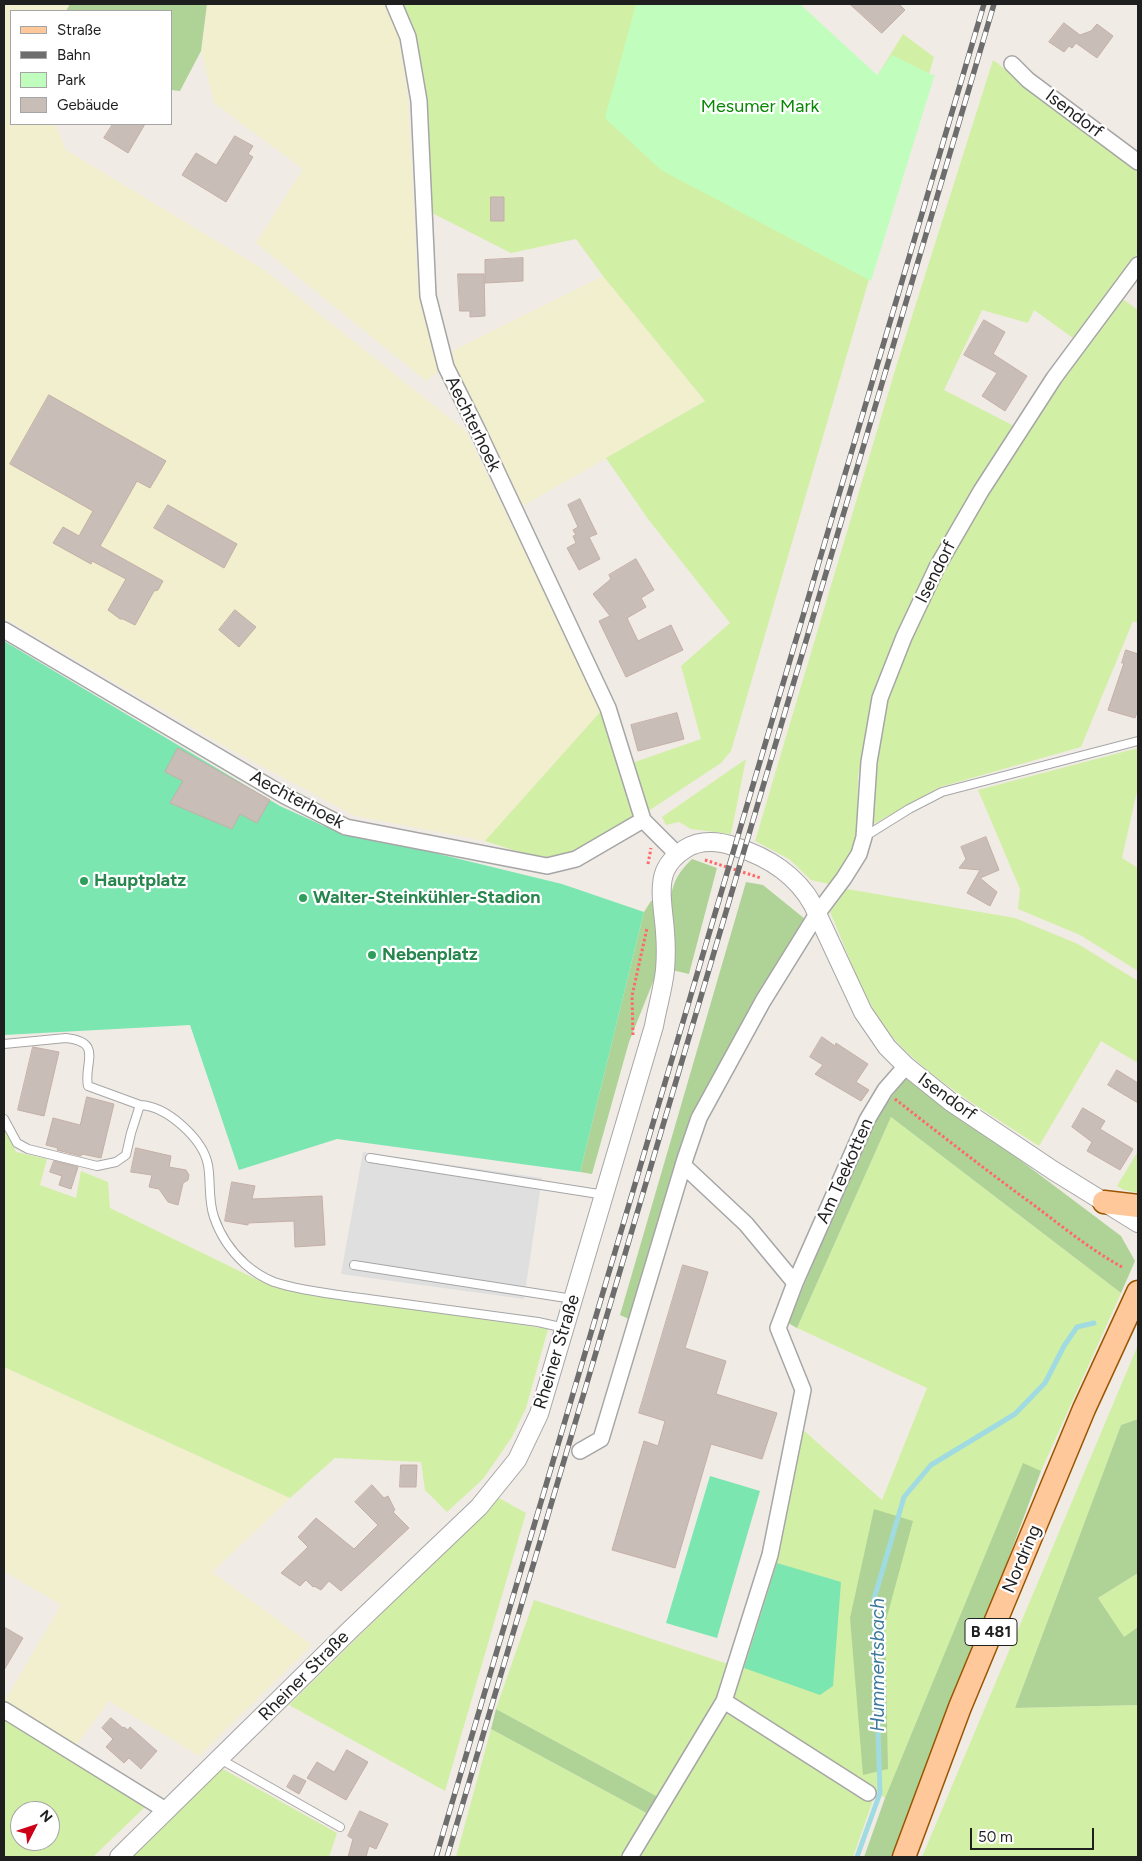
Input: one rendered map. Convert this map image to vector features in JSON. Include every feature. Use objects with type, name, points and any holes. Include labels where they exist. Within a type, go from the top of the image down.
[{"type":"main road","points":[[1104,1202],[1138,1206]]},
{"type":"main road","name":"Nordring","points":[[904,1857],[960,1707],[1084,1409],[1138,1292]]},
{"type":"street","name":"Aechterhoek","points":[[394,4],[408,37],[418,101],[428,296],[446,368],[476,427],[608,708],[644,820],[676,854]]},
{"type":"street","name":"Isendorf","points":[[1012,64],[1028,80],[1138,162]]},
{"type":"street","name":"Isendorf","points":[[817,914],[859,854],[864,837],[869,762],[880,698],[904,637],[936,567],[981,492],[1054,378],[1138,265]]},
{"type":"street","name":"Aechterhoek","points":[[4,630],[285,796],[346,827],[548,866],[576,859],[644,820]]},
{"type":"street","name":"Isendorf","points":[[676,854],[693,844],[712,841],[735,846],[766,860],[787,874],[805,890],[863,1012],[887,1047],[906,1066],[952,1102],[1054,1171],[1138,1223]]},
{"type":"street","name":"Rheiner Straße","points":[[119,1857],[350,1630],[479,1507],[517,1460],[539,1414],[654,1026],[665,971],[665,934],[662,899],[665,872],[676,854]]},
{"type":"street","points":[[580,1451],[601,1439],[683,1165],[699,1118],[763,1001],[817,914]]},
{"type":"street","name":"Am Teekotten","points":[[630,1857],[724,1701],[770,1555],[803,1390],[778,1328],[795,1283],[867,1120],[885,1090],[906,1066]]},
{"type":"street","points":[[683,1165],[746,1224],[795,1283]]},
{"type":"street","points":[[724,1701],[868,1793]]},
{"type":"street","points":[[4,1710],[166,1811]]},
{"type":"lane","points":[[864,837],[909,809],[942,792],[1138,741]]},
{"type":"lane","points":[[4,1044],[66,1038],[76,1039],[86,1046],[88,1050],[90,1060],[88,1086],[156,1109],[173,1118],[196,1139],[208,1163],[211,1205],[218,1228],[237,1256],[263,1277],[288,1286],[538,1322],[565,1328]]},
{"type":"lane","points":[[4,1119],[12,1137],[22,1146],[97,1166],[116,1162],[126,1155],[140,1105]]},
{"type":"lane","points":[[370,1158],[604,1195]]},
{"type":"lane","points":[[354,1265],[573,1299]]},
{"type":"lane","points":[[220,1759],[340,1827]]},
{"type":"path","points":[[885,1090],[959,1150],[1105,1258],[1122,1267]]},
{"type":"shaded area","points":[[4,4],[70,4],[67,10],[10,10],[10,125],[55,125],[66,150],[263,269],[466,431],[602,710],[485,841],[355,816],[226,747],[4,618]]},
{"type":"shaded area","points":[[207,4],[384,4],[398,32],[408,98],[418,289],[439,371],[426,381],[256,243],[303,169],[214,103],[201,51]]},
{"type":"shaded area","points":[[603,276],[705,401],[523,506],[455,367],[452,351]]},
{"type":"shaded area","points":[[363,1152],[542,1178],[524,1299],[341,1274]]},
{"type":"shaded area","points":[[4,1367],[290,1498],[212,1572],[312,1645],[199,1756],[109,1701],[76,1745],[4,1702],[61,1605],[4,1571]]},
{"type":"green space","points":[[70,4],[207,4],[201,51],[180,91],[172,90],[172,10],[67,10]]},
{"type":"green space","points":[[403,4],[793,4],[874,81],[903,34],[934,57],[731,751],[721,763],[647,812],[632,763],[701,739],[681,666],[730,623],[648,519],[606,458],[705,401],[603,276],[576,239],[511,253],[432,213],[428,108]]},
{"type":"green space","name":"Mesumer Mark","points":[[636,4],[800,4],[877,75],[892,55],[932,75],[935,74],[871,281],[661,170],[605,118]]},
{"type":"green space","points":[[993,60],[1138,169],[1138,253],[1073,338],[1034,310],[1028,323],[982,310],[944,390],[1016,427],[931,562],[897,636],[872,698],[858,777],[857,837],[847,861],[829,884],[811,880],[789,859],[755,841],[896,367]]},
{"type":"green space","points":[[1120,297],[1138,310],[1138,623],[1133,621],[1081,747],[940,787],[872,825],[873,766],[884,700],[941,570],[985,494],[1057,383]]},
{"type":"green space","name":"Walter-Steinkühler-Stadion","points":[[4,641],[280,806],[324,826],[562,884],[644,912],[580,1172],[337,1139],[239,1170],[190,1025],[4,1035]]},
{"type":"green space","points":[[602,710],[636,817],[574,852],[547,861],[485,841]]},
{"type":"green space","points":[[1138,748],[1138,787],[1122,858],[1138,868],[1138,971],[1080,935],[1018,909],[1020,889],[978,790]]},
{"type":"green space","points":[[746,759],[731,834],[691,829],[679,822],[666,825],[662,817]]},
{"type":"green space","points":[[692,859],[717,868],[689,974],[659,967],[629,1042],[592,1174],[580,1172],[644,912],[651,901],[670,902],[676,879]]},
{"type":"green space","points":[[746,882],[763,885],[805,919],[755,1004],[695,1118],[631,1320],[620,1315]]},
{"type":"green space","points":[[847,889],[1015,918],[1078,944],[1138,981],[1138,1063],[1101,1041],[1039,1146],[932,1074],[895,1040],[881,1022],[859,982],[830,912]]},
{"type":"green space","points":[[907,1075],[1121,1236],[1135,1261],[1121,1293],[891,1117],[797,1328],[788,1323],[872,1124]]},
{"type":"green space","points":[[891,1117],[1121,1293],[1041,1471],[1023,1464],[885,1798],[732,1699],[801,1428],[882,1500],[927,1388],[797,1328]]},
{"type":"green space","points":[[4,1126],[16,1152],[47,1159],[40,1185],[76,1198],[81,1171],[108,1182],[110,1208],[262,1282],[284,1289],[548,1329],[526,1408],[512,1437],[483,1479],[447,1512],[425,1490],[421,1462],[335,1458],[290,1498],[4,1367]]},
{"type":"green space","points":[[1138,1151],[1138,1193],[1124,1190],[1117,1186]]},
{"type":"green space","points":[[1138,1345],[1138,1419],[1121,1425],[1015,1708],[1138,1705],[1138,1857],[922,1857]]},
{"type":"green space","points":[[1138,1419],[1138,1573],[1098,1598],[1124,1637],[1138,1627],[1138,1705],[1015,1708],[1121,1425]]},
{"type":"green space","points":[[1023,1463],[1041,1471],[897,1857],[864,1857],[885,1798]]},
{"type":"green space","points":[[710,1476],[760,1491],[717,1638],[666,1623]]},
{"type":"green space","points":[[499,1498],[526,1513],[445,1791],[289,1705]]},
{"type":"green space","points":[[874,1509],[913,1521],[885,1624],[888,1769],[863,1775],[850,1618]]},
{"type":"green space","points":[[777,1563],[841,1582],[833,1686],[820,1695],[744,1668]]},
{"type":"green space","points":[[1138,1573],[1138,1627],[1124,1638],[1098,1598]]},
{"type":"green space","points":[[534,1600],[731,1665],[718,1701],[660,1798],[496,1709]]},
{"type":"green space","points":[[725,1706],[873,1800],[853,1857],[635,1857]]},
{"type":"green space","points":[[496,1709],[660,1798],[650,1815],[491,1729]]},
{"type":"green space","points":[[4,1716],[147,1805],[93,1857],[4,1857]]},
{"type":"green space","points":[[491,1729],[650,1815],[624,1857],[456,1857]]},
{"type":"green space","points":[[221,1768],[337,1833],[329,1857],[128,1857]]},
{"type":"building","points":[[850,4],[899,4],[905,10],[882,33]]},
{"type":"building","points":[[1064,23],[1080,35],[1091,31],[1097,24],[1113,36],[1097,58],[1076,43],[1072,48],[1069,46],[1064,52],[1049,42]]},
{"type":"building","points":[[112,125],[144,125],[128,153],[104,138]]},
{"type":"building","points":[[235,136],[253,146],[248,154],[253,157],[226,202],[182,175],[196,153],[216,165]]},
{"type":"building","points":[[491,197],[504,197],[504,221],[491,221]]},
{"type":"building","points":[[523,258],[523,281],[485,283],[485,260]]},
{"type":"building","points":[[458,274],[484,274],[485,316],[470,317],[470,311],[460,311]]},
{"type":"building","points":[[984,320],[1005,332],[993,354],[1027,376],[1005,411],[982,396],[997,373],[964,355]]},
{"type":"building","points":[[49,395],[166,461],[150,488],[137,481],[100,546],[163,581],[158,590],[154,591],[135,625],[120,619],[108,610],[126,579],[92,561],[91,564],[53,543],[63,527],[79,536],[93,511],[10,464]]},
{"type":"building","points":[[580,499],[597,534],[589,537],[600,559],[579,570],[567,548],[576,543],[573,536],[576,535],[573,530],[578,527],[568,505]]},
{"type":"building","points":[[168,505],[237,544],[224,568],[154,528]]},
{"type":"building","points":[[636,559],[654,590],[641,598],[646,607],[627,618],[638,641],[671,625],[683,650],[626,677],[599,621],[610,616],[593,594],[611,579],[609,575]]},
{"type":"building","points":[[235,610],[256,627],[239,647],[219,630]]},
{"type":"building","points":[[1126,650],[1138,654],[1138,710],[1135,718],[1108,710],[1124,663],[1122,663]]},
{"type":"building","points":[[677,713],[684,739],[638,751],[631,725]]},
{"type":"building","points":[[178,748],[270,800],[257,823],[240,814],[232,829],[170,803],[183,781],[165,772]]},
{"type":"building","points":[[986,837],[999,870],[980,878],[997,892],[990,906],[967,893],[980,870],[959,868],[966,859],[961,847]]},
{"type":"building","points":[[822,1037],[835,1046],[836,1043],[868,1064],[856,1082],[869,1090],[861,1101],[815,1074],[823,1065],[810,1057]]},
{"type":"building","points":[[33,1047],[59,1052],[44,1116],[18,1110]]},
{"type":"building","points":[[1117,1070],[1138,1083],[1138,1103],[1108,1085]]},
{"type":"building","points":[[87,1097],[114,1104],[101,1158],[82,1154],[81,1156],[46,1145],[53,1118],[80,1125]]},
{"type":"building","points":[[1083,1108],[1105,1121],[1100,1129],[1133,1149],[1120,1170],[1087,1151],[1092,1142],[1072,1127]]},
{"type":"building","points":[[136,1148],[171,1156],[169,1167],[186,1170],[189,1175],[188,1180],[183,1183],[178,1205],[168,1202],[159,1189],[149,1187],[152,1175],[131,1172]]},
{"type":"building","points":[[54,1161],[78,1167],[71,1189],[59,1185],[62,1176],[50,1172]]},
{"type":"building","points":[[232,1182],[255,1186],[252,1199],[322,1196],[325,1245],[295,1247],[294,1221],[248,1223],[248,1225],[225,1221]]},
{"type":"building","points":[[683,1265],[708,1272],[685,1348],[726,1361],[716,1394],[777,1413],[762,1459],[711,1444],[675,1568],[612,1550],[644,1441],[658,1446],[665,1421],[639,1413]]},
{"type":"building","points":[[401,1465],[417,1465],[416,1487],[400,1487]]},
{"type":"building","points":[[372,1485],[384,1498],[388,1496],[395,1510],[393,1512],[409,1528],[341,1591],[329,1581],[321,1590],[313,1587],[306,1580],[300,1586],[281,1573],[308,1547],[298,1537],[316,1518],[354,1549],[378,1525],[355,1502]]},
{"type":"building","points":[[4,1627],[23,1638],[4,1670]]},
{"type":"building","points":[[111,1718],[123,1728],[128,1730],[130,1727],[157,1751],[141,1769],[129,1758],[124,1763],[106,1747],[113,1739],[102,1728]]},
{"type":"building","points":[[347,1750],[368,1762],[346,1800],[307,1778],[317,1762],[334,1772]]},
{"type":"building","points":[[294,1775],[306,1781],[299,1794],[287,1787]]},
{"type":"building","points":[[360,1811],[388,1824],[376,1849],[369,1846],[366,1857],[348,1857],[353,1839],[348,1836]]},
{"type":"waterway","name":"Hummertsbach","points":[[857,1857],[880,1793],[874,1599],[904,1497],[931,1465],[1015,1414],[1045,1383],[1064,1346],[1077,1327],[1094,1323]]},
{"type":"railway","points":[[436,1857],[984,4]]},
{"type":"railway","points":[[447,1857],[994,4]]},
{"type":"place","name":"Hauptplatz","points":[[84,881]]},
{"type":"place","name":"Walter-Steinkühler-Stadion","points":[[303,898]]},
{"type":"place","name":"Nebenplatz","points":[[372,955]]}]
